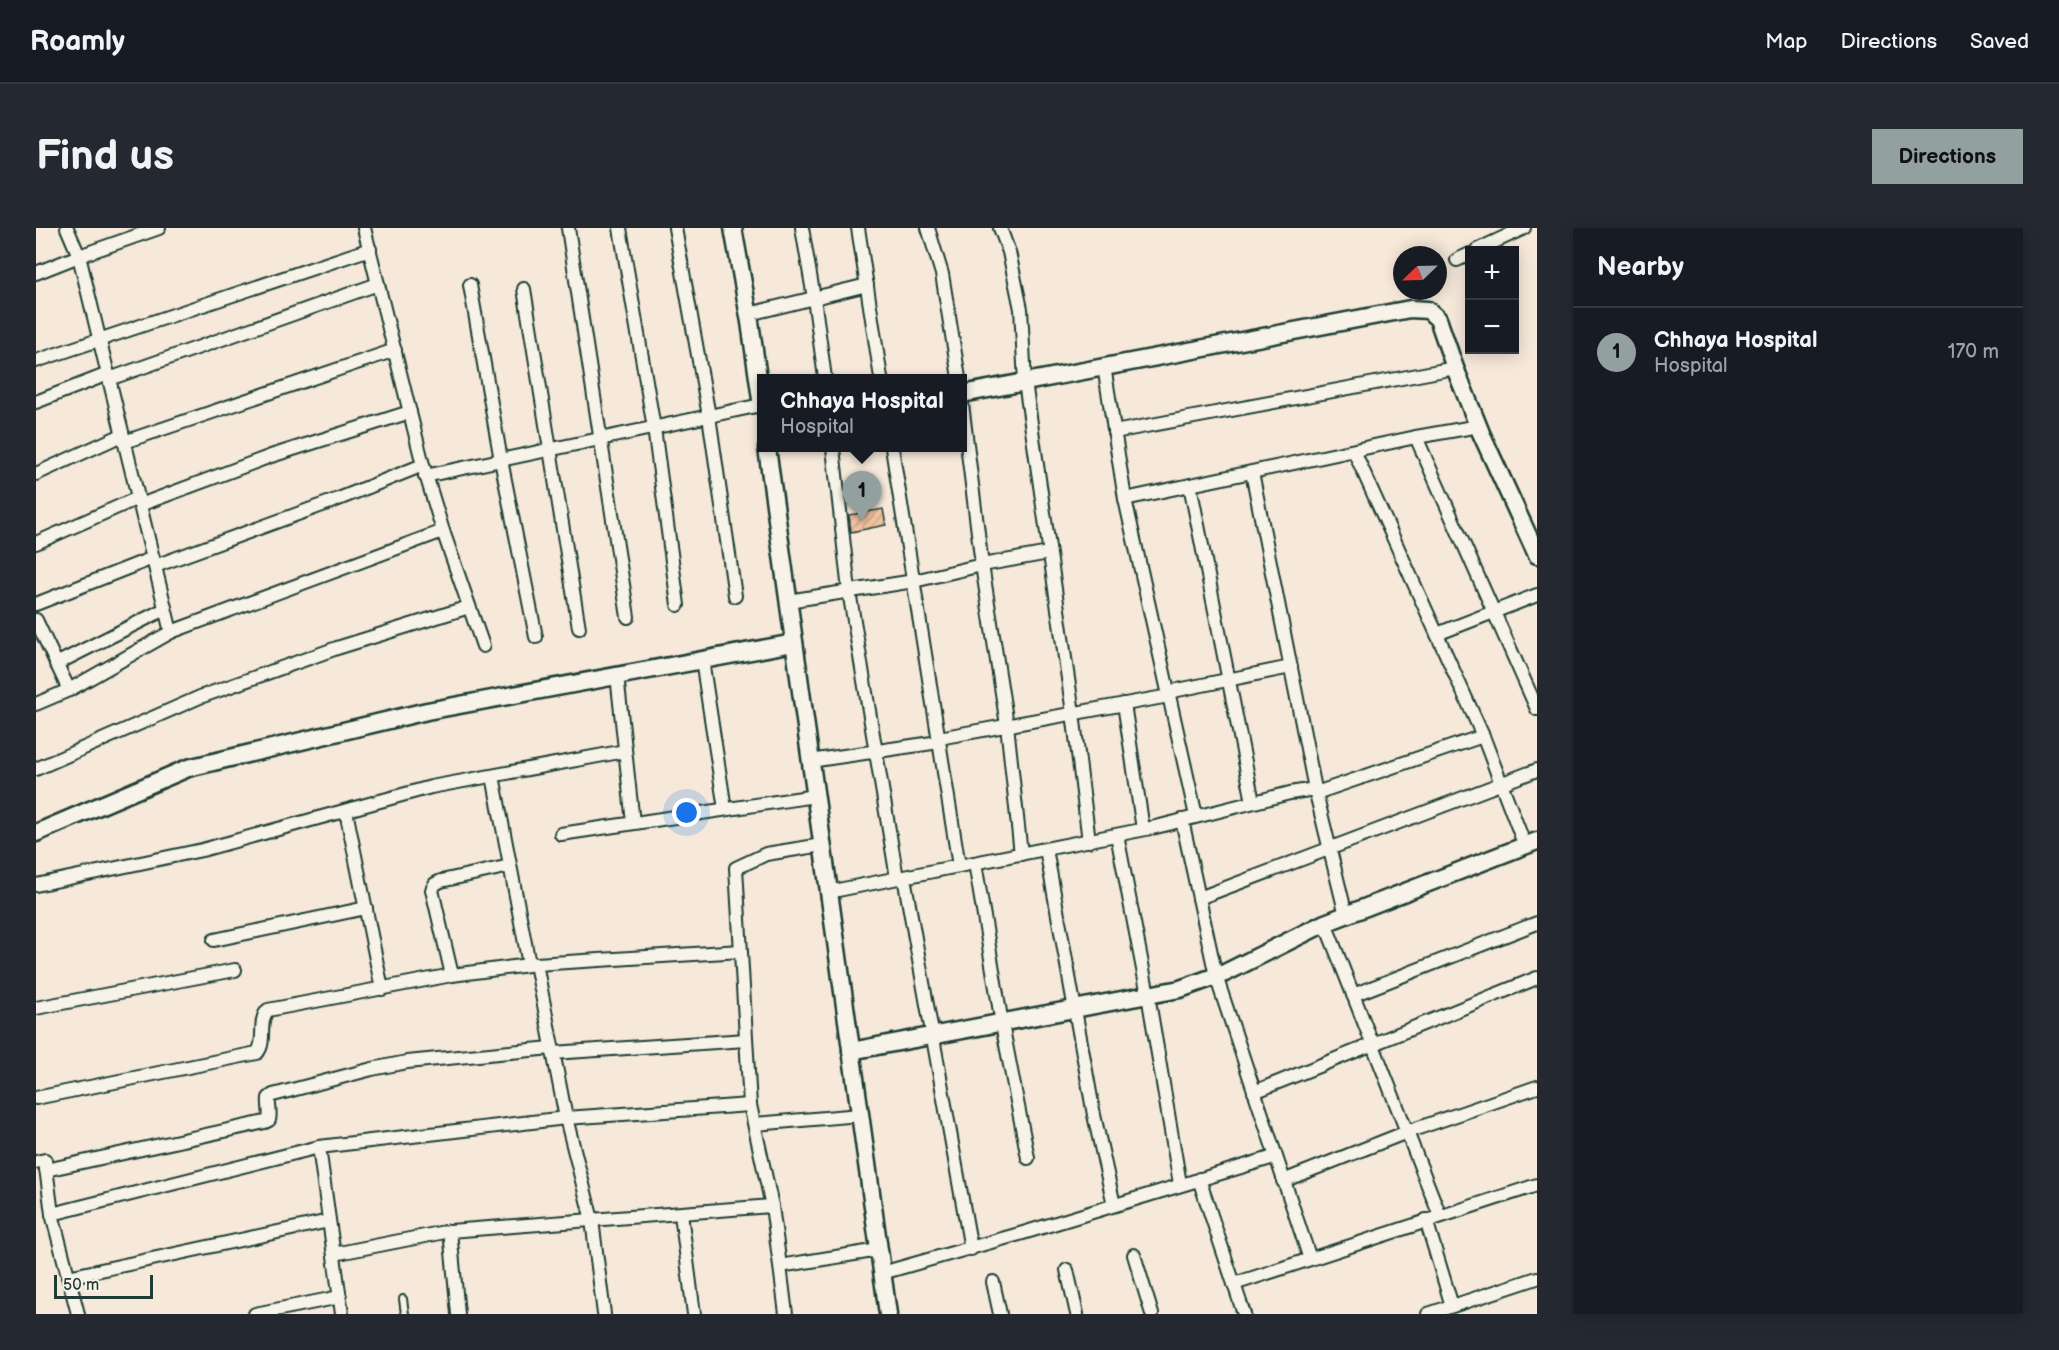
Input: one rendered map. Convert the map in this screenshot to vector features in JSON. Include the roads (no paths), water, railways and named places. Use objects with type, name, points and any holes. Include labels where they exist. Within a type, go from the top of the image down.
[{"type":"street","points":[[67,228],[79,256],[171,632]]},
{"type":"street","points":[[36,273],[159,228]]},
{"type":"street","points":[[364,228],[424,471],[483,646]]},
{"type":"street","points":[[568,228],[628,617]]},
{"type":"street","points":[[620,228],[654,428],[678,604]]},
{"type":"street","points":[[675,228],[709,416],[735,596]]},
{"type":"street","points":[[734,228],[757,375]]},
{"type":"street","points":[[802,228],[824,374]]},
{"type":"street","points":[[858,228],[881,374]]},
{"type":"street","points":[[928,228],[942,274],[958,374]]},
{"type":"street","points":[[1000,228],[1014,272],[1021,309],[1025,382],[1073,713],[1089,841]]},
{"type":"street","points":[[1485,246],[1524,228]]},
{"type":"street","points":[[36,361],[370,249]]},
{"type":"street","points":[[1457,260],[1465,256]]},
{"type":"street","points":[[36,402],[378,284]]},
{"type":"street","points":[[470,285],[536,637]]},
{"type":"street","points":[[749,314],[867,285]]},
{"type":"street","points":[[524,289],[552,449],[579,628]]},
{"type":"street","points":[[967,393],[1420,308],[1434,313],[1438,319],[1479,426],[1537,555]]},
{"type":"street","points":[[36,474],[123,438],[395,350]]},
{"type":"street","points":[[1104,366],[1125,499],[1196,816]]},
{"type":"street","points":[[1114,432],[1455,368]]},
{"type":"street","points":[[36,604],[424,471],[501,460],[757,406]]},
{"type":"street","points":[[36,543],[139,501],[410,412]]},
{"type":"street","points":[[1125,499],[1416,437],[1479,426]]},
{"type":"street","points":[[1416,437],[1537,709]]},
{"type":"street","points":[[967,438],[982,565],[1007,725],[1021,854]]},
{"type":"street","points":[[851,1051],[1180,989],[1216,976],[1325,923],[1531,843],[1500,783],[1483,736],[1354,451]]},
{"type":"street","points":[[768,452],[888,1314]]},
{"type":"street","points":[[834,452],[849,591],[876,751],[971,1249]]},
{"type":"street","points":[[893,452],[959,866]]},
{"type":"street","points":[[1252,472],[1316,791],[1346,915]]},
{"type":"street","points":[[1190,485],[1253,802]]},
{"type":"street","points":[[36,704],[69,690],[171,632],[443,531]]},
{"type":"street","points":[[788,601],[914,581],[1048,553]]},
{"type":"street","points":[[1437,634],[1537,595]]},
{"type":"street","points":[[36,769],[200,697],[337,648],[469,607]]},
{"type":"street","points":[[56,664],[165,609]]},
{"type":"street","points":[[36,620],[41,644],[56,664],[69,690]]},
{"type":"street","points":[[36,833],[188,768],[427,711],[794,643]]},
{"type":"street","points":[[702,660],[725,810]]},
{"type":"street","points":[[810,761],[939,740],[1124,704],[1291,668]]},
{"type":"street","points":[[617,675],[633,824]]},
{"type":"street","points":[[1124,704],[1143,829]]},
{"type":"street","points":[[828,892],[1117,835],[1290,793],[1316,791],[1483,736]]},
{"type":"street","points":[[36,885],[202,850],[431,787],[625,751]]},
{"type":"street","points":[[1199,898],[1537,770]]},
{"type":"street","points":[[493,776],[510,866],[566,1118],[592,1220],[604,1314]]},
{"type":"street","points":[[561,834],[815,796]]},
{"type":"street","points":[[346,810],[382,989]]},
{"type":"street","points":[[1182,820],[1216,976],[1310,1259]]},
{"type":"street","points":[[1117,835],[1148,995],[1180,1184]]},
{"type":"street","points":[[786,1314],[772,1206],[750,1105],[736,868],[766,854],[822,845]]},
{"type":"street","points":[[1046,849],[1094,1115],[1114,1205]]},
{"type":"street","points":[[975,863],[1002,1024],[1028,1158]]},
{"type":"street","points":[[452,975],[432,890],[435,884],[510,866]]},
{"type":"street","points":[[214,940],[366,908]]},
{"type":"street","points":[[1325,923],[1440,1216]]},
{"type":"street","points":[[1353,995],[1537,923]]},
{"type":"street","points":[[36,1098],[257,1053],[261,1048],[263,1016],[268,1010],[452,975],[533,964],[741,951]]},
{"type":"street","points":[[36,1008],[235,970]]},
{"type":"street","points":[[1254,1092],[1537,978]]},
{"type":"street","points":[[78,1314],[41,1166],[265,1122],[269,1120],[268,1103],[269,1098],[273,1095],[407,1062],[552,1050],[746,1040]]},
{"type":"street","points":[[1283,1181],[1407,1132],[1537,1087]]},
{"type":"street","points":[[52,1214],[319,1147],[566,1118],[750,1105]]},
{"type":"street","points":[[755,1124],[860,1115]]},
{"type":"street","points":[[319,1147],[342,1314]]},
{"type":"street","points":[[882,1273],[971,1249],[1274,1156]]},
{"type":"street","points":[[1199,1179],[1244,1314]]},
{"type":"street","points":[[1234,1284],[1537,1185]]},
{"type":"street","points":[[334,1254],[450,1231],[772,1206]]},
{"type":"street","points":[[681,1214],[694,1314]]},
{"type":"street","points":[[1426,1220],[1452,1306]]},
{"type":"street","points":[[68,1277],[329,1221]]},
{"type":"street","points":[[450,1231],[458,1314]]},
{"type":"street","points":[[780,1266],[879,1250]]},
{"type":"street","points":[[1134,1255],[1152,1314]]},
{"type":"street","points":[[1067,1270],[1077,1314]]},
{"type":"street","points":[[1428,1314],[1537,1278]]},
{"type":"street","points":[[993,1282],[1000,1314]]},
{"type":"street","points":[[255,1314],[340,1297]]},
{"type":"lane","points":[[403,1299],[405,1314]]},
{"type":"place","name":"Chhaya Hospital","points":[[862,521]]}]
